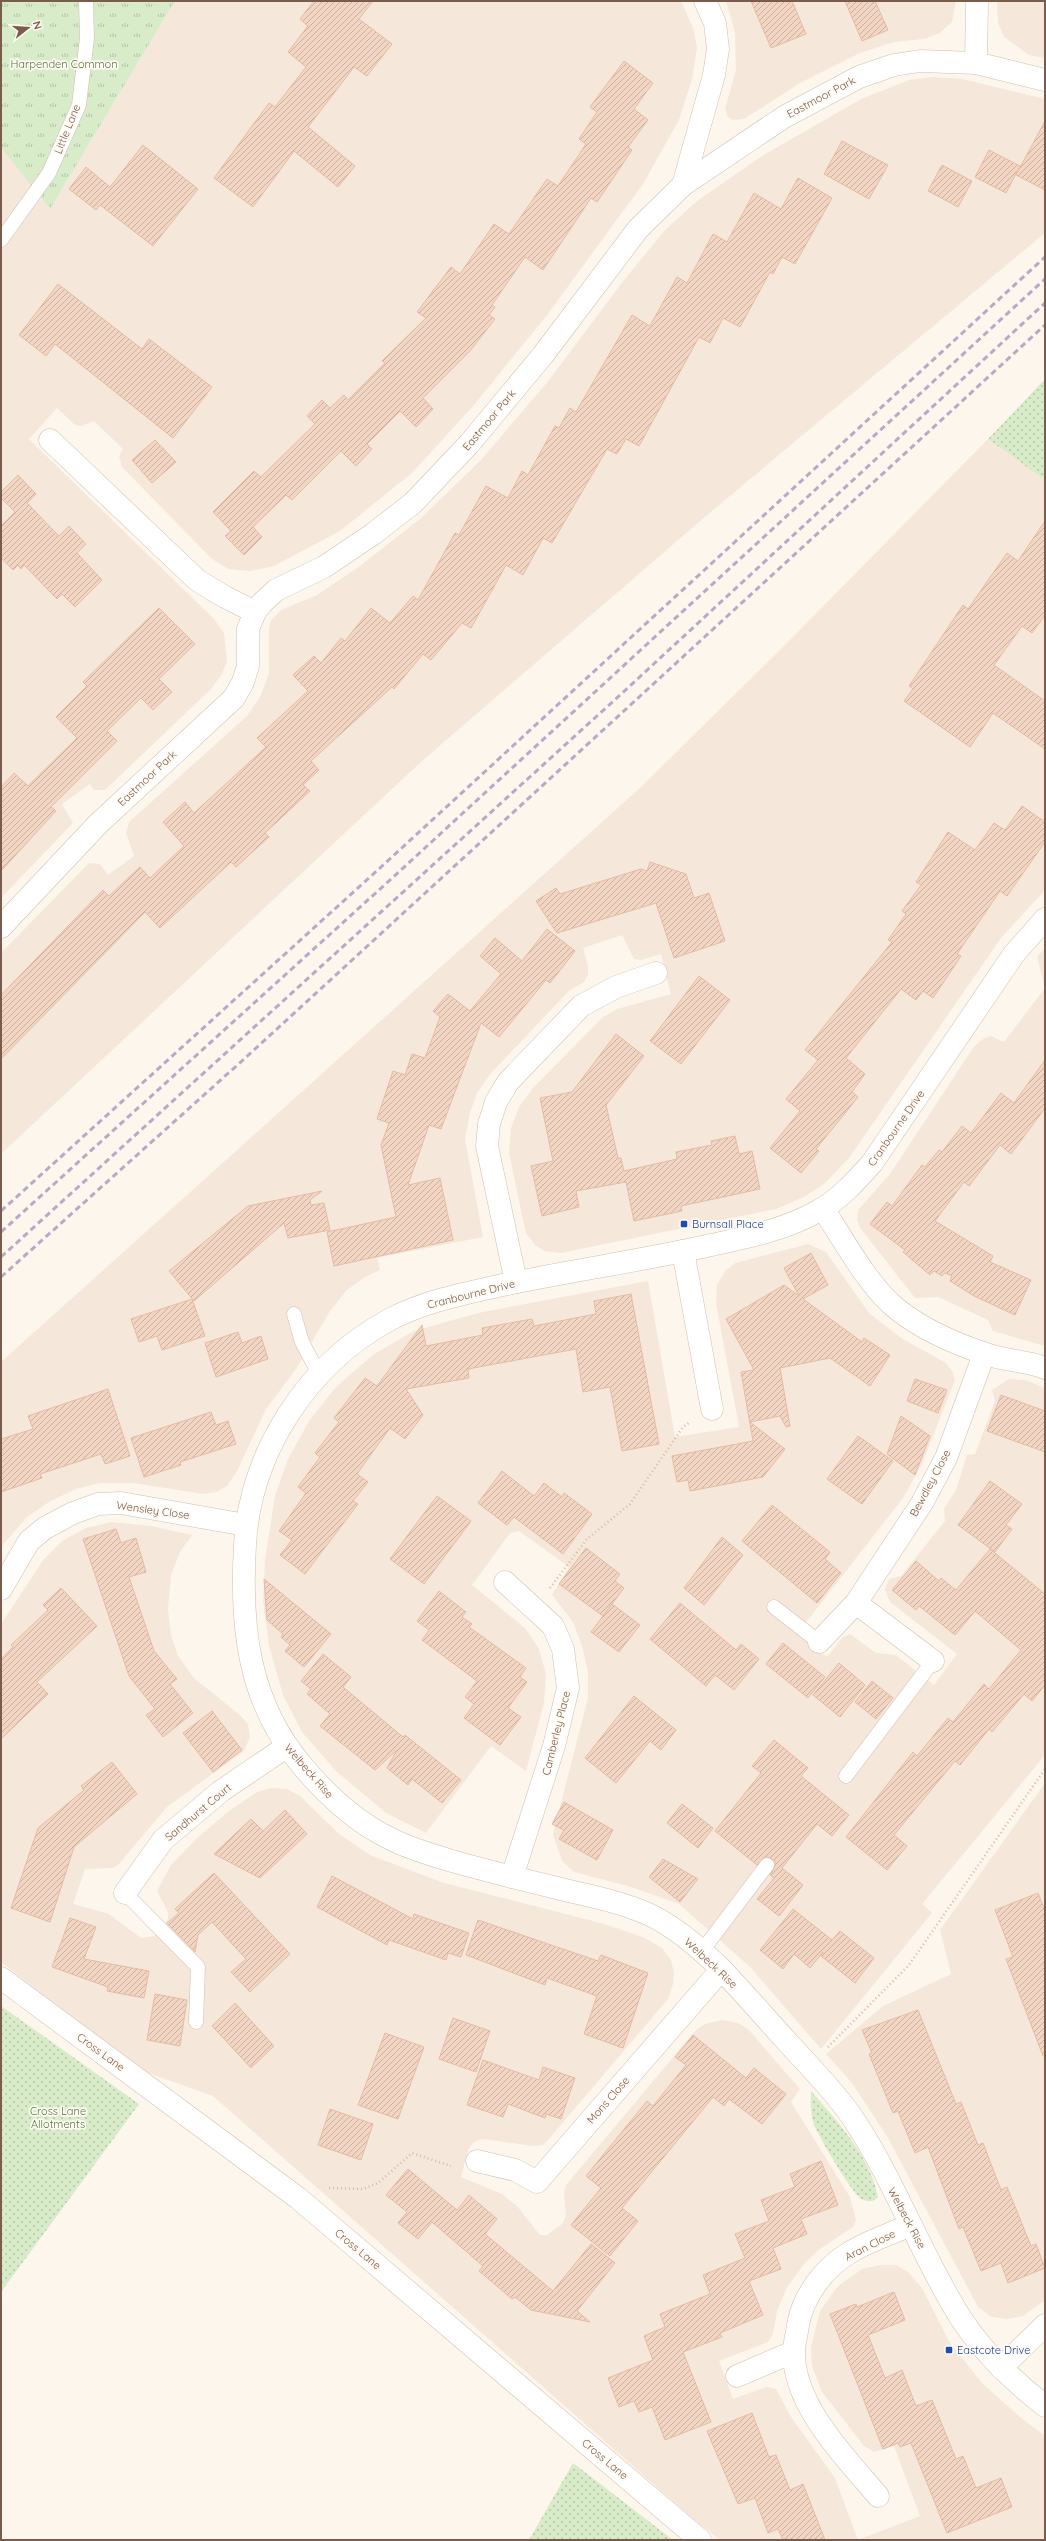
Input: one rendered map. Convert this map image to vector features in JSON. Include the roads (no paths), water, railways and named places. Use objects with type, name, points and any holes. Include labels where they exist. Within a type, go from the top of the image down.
[{"type":"street","name":"Eastmoor Park","points":[[683,185],[714,75],[718,49],[715,23],[705,1]]},
{"type":"street","points":[[976,63],[977,1]]},
{"type":"street","name":"Eastmoor Park","points":[[1,927],[98,824],[234,698],[243,682],[248,666],[248,629],[255,612],[276,590],[324,567],[373,534],[413,503],[469,444],[543,355],[638,229],[683,185],[784,117],[859,77],[894,65],[920,61],[976,63],[1045,80]]},
{"type":"street","points":[[50,440],[197,580],[225,597],[255,612]]},
{"type":"street","name":"Cranbourne Drive","points":[[242,1589],[246,1525],[258,1478],[272,1443],[305,1391],[330,1362],[361,1338],[392,1318],[463,1294],[516,1282],[683,1251],[786,1226],[824,1209],[851,1187],[872,1163],[1014,954],[1045,919]]},
{"type":"street","points":[[516,1282],[487,1146],[489,1124],[496,1102],[508,1082],[581,1006],[616,986],[656,973]]},
{"type":"street","points":[[824,1209],[873,1283],[890,1303],[917,1323],[984,1354],[1027,1361],[1045,1368]]},
{"type":"street","points":[[683,1251],[712,1409]]},
{"type":"street","name":"Bewdley Close","points":[[819,1642],[856,1603],[922,1503],[946,1458],[984,1354]]},
{"type":"street","name":"Wensley Close","points":[[1,1589],[29,1541],[45,1528],[73,1513],[98,1504],[121,1503],[246,1525]]},
{"type":"street","name":"Camberley Place","points":[[505,1582],[535,1607],[553,1626],[563,1649],[568,1688],[554,1746],[512,1878]]},
{"type":"street","name":"Welbeck Rise","points":[[242,1589],[244,1621],[252,1666],[265,1707],[286,1747],[322,1788],[349,1813],[386,1837],[416,1851],[512,1878],[618,1903],[644,1913],[676,1930],[702,1951],[808,2064],[851,2116],[962,2319],[1001,2368],[1045,2406]]},
{"type":"street","points":[[856,1603],[932,1661]]},
{"type":"street","name":"Sandhurst Court","points":[[125,1893],[163,1840],[221,1791],[286,1747]]},
{"type":"street","name":"Mons Close","points":[[477,2161],[515,2170],[537,2182],[721,1970]]},
{"type":"street","name":"Cross Lane","points":[[1,1978],[298,2198],[700,2540]]},
{"type":"street","name":"Aran Close","points":[[878,2496],[835,2446],[812,2411],[798,2380],[794,2352],[800,2313],[812,2289],[827,2271],[850,2253],[910,2225]]},
{"type":"street","points":[[1001,2368],[1045,2325]]},
{"type":"street","points":[[737,2376],[794,2352]]},
{"type":"lane","name":"Little Lane","points":[[1,240],[49,173],[78,105],[87,38],[86,1]]},
{"type":"lane","points":[[294,1314],[302,1342],[319,1374]]},
{"type":"lane","points":[[774,1607],[819,1642]]},
{"type":"lane","points":[[846,1776],[932,1661]]},
{"type":"lane","points":[[702,1951],[767,1864]]},
{"type":"lane","points":[[125,1893],[198,1967],[196,2022]]},
{"type":"railway","points":[[1,1211],[380,868],[1045,257]]},
{"type":"railway","points":[[1,1232],[390,880],[1045,279]]},
{"type":"railway","points":[[1,1257],[619,696],[1045,303]]},
{"type":"railway","points":[[1,1277],[243,1060],[1045,325]]},
{"type":"place","name":"Burnsall Place","points":[[684,1224]]},
{"type":"place","name":"Eastcote Drive","points":[[949,2350]]},
{"type":"park label","name":"Harpenden Common","points":[[64,64]]},
{"type":"park label","name":"Cross Lane Allotments","points":[[58,2117]]}]
